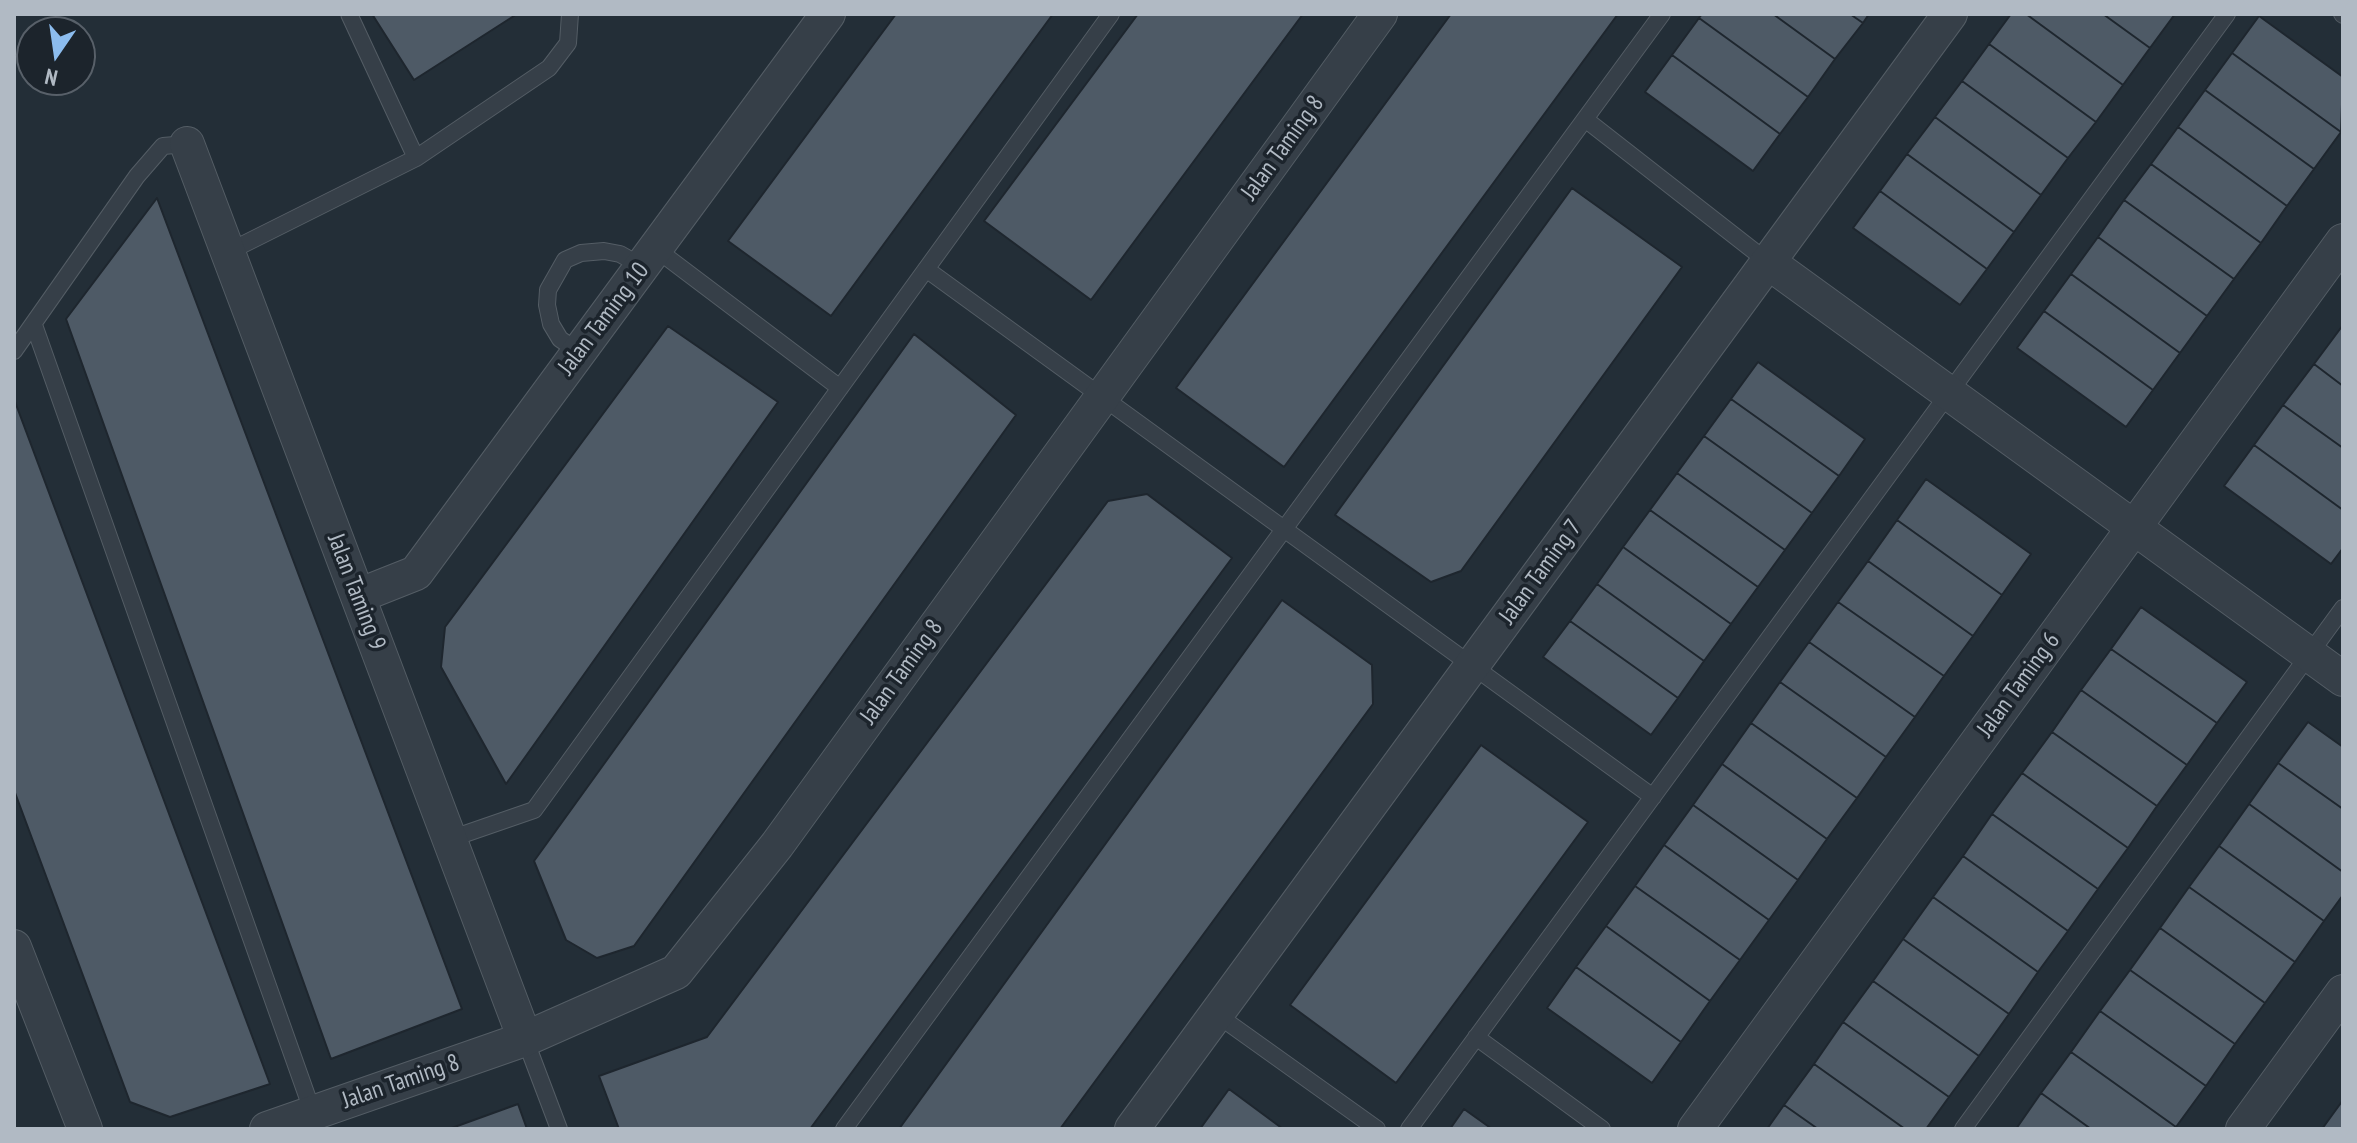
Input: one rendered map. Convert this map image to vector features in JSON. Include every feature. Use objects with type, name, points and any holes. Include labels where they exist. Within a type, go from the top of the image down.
[{"type":"street","name":"Jalan Taming 10","points":[[358,596],[416,573],[828,14]]},
{"type":"street","name":"Jalan Taming 8","points":[[267,1129],[525,1039],[676,972],[777,845],[1380,14]]},
{"type":"street","name":"Jalan Taming 7","points":[[1132,1129],[1950,14]]},
{"type":"street","name":"Jalan Taming 9","points":[[187,144],[525,1039]]},
{"type":"street","name":"Jalan Taming 6","points":[[1695,1129],[2343,241]]},
{"type":"street","points":[[1768,262],[2343,679]]},
{"type":"street","points":[[14,947],[85,1129]]},
{"type":"street","points":[[2243,1129],[2343,992]]},
{"type":"lane","points":[[349,14],[416,158]]},
{"type":"lane","points":[[228,252],[416,158],[549,68],[568,43],[570,14]]},
{"type":"lane","points":[[450,839],[534,810],[1111,14]]},
{"type":"lane","points":[[844,1129],[1662,14]]},
{"type":"lane","points":[[1409,1129],[2227,14]]},
{"type":"lane","points":[[1585,119],[1768,262]]},
{"type":"lane","points":[[14,351],[137,176],[163,146],[187,144]]},
{"type":"lane","points":[[579,352],[560,339],[551,324],[548,290],[565,260],[581,253],[604,251],[649,258],[840,388]]},
{"type":"lane","points":[[926,269],[1653,797]]},
{"type":"lane","points":[[34,325],[313,1113]]},
{"type":"lane","points":[[1963,1129],[2343,608]]},
{"type":"lane","points":[[1216,1014],[1377,1129]]},
{"type":"lane","points":[[1476,1037],[1602,1129]]},
{"type":"lane","points":[[525,1039],[559,1129]]},
{"type":"building","points":[[372,14],[517,14],[414,80]]},
{"type":"building","points":[[896,14],[1053,14],[831,316],[728,241]]},
{"type":"building","points":[[1138,14],[1303,14],[1091,300],[984,221]]},
{"type":"building","points":[[1451,14],[1618,14],[1284,467],[1176,388]]},
{"type":"building","points":[[1702,14],[1773,14],[1835,59],[1808,97],[1699,18]]},
{"type":"building","points":[[1773,14],[1850,14],[1863,23],[1835,59]]},
{"type":"building","points":[[1850,14],[1869,14],[1863,23]]},
{"type":"building","points":[[2011,14],[2026,14],[2123,85],[2096,122],[1989,44]]},
{"type":"building","points":[[2026,14],[2103,14],[2150,48],[2123,85]]},
{"type":"building","points":[[2103,14],[2175,14],[2150,48]]},
{"type":"building","points":[[2259,16],[2343,77],[2341,132],[2232,53]]},
{"type":"building","points":[[1699,18],[1808,97],[1780,134],[1672,55]]},
{"type":"building","points":[[1989,44],[2096,122],[2068,158],[1962,81]]},
{"type":"building","points":[[2232,53],[2341,132],[2314,169],[2205,90]]},
{"type":"building","points":[[1672,55],[1780,134],[1753,171],[1645,92]]},
{"type":"building","points":[[1962,81],[2068,158],[2041,195],[1935,117]]},
{"type":"building","points":[[2205,90],[2314,169],[2287,206],[2178,127]]},
{"type":"building","points":[[1935,117],[2041,195],[2014,232],[1907,154]]},
{"type":"building","points":[[2178,127],[2287,206],[2261,243],[2151,164]]},
{"type":"building","points":[[1907,154],[2014,232],[1987,269],[1880,191]]},
{"type":"building","points":[[2151,164],[2261,243],[2234,279],[2124,200]]},
{"type":"building","points":[[1572,188],[1682,267],[1461,571],[1431,582],[1335,515]]},
{"type":"building","points":[[1880,191],[1987,269],[1960,305],[1853,228]]},
{"type":"building","points":[[157,198],[462,1009],[331,1059],[66,319]]},
{"type":"building","points":[[2124,200],[2234,279],[2207,316],[2098,237]]},
{"type":"building","points":[[2098,237],[2207,316],[2180,353],[2071,274]]},
{"type":"building","points":[[2071,274],[2180,353],[2153,390],[2044,311]]},
{"type":"building","points":[[2044,311],[2153,390],[2126,427],[2017,348]]},
{"type":"building","points":[[2343,325],[2343,386],[2314,364]]},
{"type":"building","points":[[668,326],[778,402],[506,784],[441,667],[445,627]]},
{"type":"building","points":[[914,334],[1016,415],[634,946],[597,958],[566,940],[534,861]]},
{"type":"building","points":[[1758,362],[1865,439],[1839,476],[1731,399]]},
{"type":"building","points":[[2314,364],[2343,386],[2343,448],[2283,405]]},
{"type":"building","points":[[14,399],[270,1084],[170,1117],[130,1102],[14,790]]},
{"type":"building","points":[[1731,399],[1839,476],[1812,513],[1704,436]]},
{"type":"building","points":[[2283,405],[2343,448],[2343,510],[2254,445]]},
{"type":"building","points":[[1704,436],[1812,513],[1785,550],[1677,473]]},
{"type":"building","points":[[2254,445],[2343,510],[2343,548],[2331,564],[2224,486]]},
{"type":"building","points":[[1677,473],[1785,550],[1758,587],[1650,510]]},
{"type":"building","points":[[1926,479],[2031,554],[2002,595],[1897,520]]},
{"type":"building","points":[[1147,494],[1232,558],[810,1129],[619,1129],[599,1076],[707,1037],[1108,501]]},
{"type":"building","points":[[1650,510],[1758,587],[1731,624],[1623,547]]},
{"type":"building","points":[[1897,520],[2002,595],[1973,636],[1868,561]]},
{"type":"building","points":[[1623,547],[1731,624],[1704,661],[1597,584]]},
{"type":"building","points":[[1868,561],[1973,636],[1944,676],[1838,602]]},
{"type":"building","points":[[1597,584],[1704,661],[1678,698],[1570,621]]},
{"type":"building","points":[[1282,600],[1372,665],[1373,704],[1060,1129],[899,1129]]},
{"type":"building","points":[[1838,602],[1944,676],[1915,717],[1809,642]]},
{"type":"building","points":[[2141,607],[2247,682],[2217,723],[2111,649]]},
{"type":"building","points":[[1570,621],[1678,698],[1651,735],[1543,657]]},
{"type":"building","points":[[1809,642],[1915,717],[1886,757],[1780,682]]},
{"type":"building","points":[[2111,649],[2217,723],[2187,765],[2081,690]]},
{"type":"building","points":[[1780,682],[1886,757],[1857,798],[1751,723]]},
{"type":"building","points":[[2081,690],[2187,765],[2157,806],[2052,732]]},
{"type":"building","points":[[2308,722],[2343,747],[2343,809],[2278,763]]},
{"type":"building","points":[[1751,723],[1857,798],[1827,839],[1722,764]]},
{"type":"building","points":[[2052,732],[2157,806],[2128,848],[2022,773]]},
{"type":"building","points":[[1481,745],[1588,822],[1396,1083],[1290,1005]]},
{"type":"building","points":[[2278,763],[2343,809],[2343,872],[2249,804]]},
{"type":"building","points":[[1722,764],[1827,839],[1798,880],[1693,805]]},
{"type":"building","points":[[2022,773],[2128,848],[2098,889],[1992,814]]},
{"type":"building","points":[[2249,804],[2343,872],[2343,895],[2324,921],[2219,846]]},
{"type":"building","points":[[1693,805],[1798,880],[1769,920],[1664,845]]},
{"type":"building","points":[[1992,814],[2098,889],[2068,931],[1963,856]]},
{"type":"building","points":[[1664,845],[1769,920],[1740,960],[1635,886]]},
{"type":"building","points":[[2219,846],[2324,921],[2295,962],[2189,887]]},
{"type":"building","points":[[1963,856],[2068,931],[2038,972],[1933,897]]},
{"type":"building","points":[[1635,886],[1740,960],[1710,1001],[1606,926]]},
{"type":"building","points":[[2189,887],[2295,962],[2265,1003],[2160,928]]},
{"type":"building","points":[[1933,897],[2038,972],[2009,1014],[1903,939]]},
{"type":"building","points":[[1606,926],[1710,1001],[1681,1042],[1576,967]]},
{"type":"building","points":[[2160,928],[2265,1003],[2235,1044],[2130,970]]},
{"type":"building","points":[[1903,939],[2009,1014],[1979,1056],[1873,981]]},
{"type":"building","points":[[1576,967],[1681,1042],[1652,1083],[1547,1008]]},
{"type":"building","points":[[2130,970],[2235,1044],[2206,1086],[2100,1011]]},
{"type":"building","points":[[1873,981],[1979,1056],[1949,1097],[1843,1022]]},
{"type":"building","points":[[2100,1011],[2206,1086],[2176,1127],[2071,1052]]},
{"type":"building","points":[[1843,1022],[1949,1097],[1926,1129],[1905,1129],[1814,1064]]},
{"type":"building","points":[[2071,1052],[2175,1129],[2091,1129],[2041,1093]]},
{"type":"building","points":[[1814,1064],[1905,1129],[1818,1129],[1784,1105]]},
{"type":"building","points":[[1229,1089],[1283,1129],[1200,1129]]},
{"type":"building","points":[[2041,1093],[2091,1129],[2016,1129]]},
{"type":"building","points":[[2343,1100],[2343,1129],[2322,1129]]},
{"type":"building","points":[[518,1104],[527,1129],[449,1129]]},
{"type":"building","points":[[1784,1105],[1818,1129],[1767,1129]]},
{"type":"building","points":[[1464,1109],[1492,1129],[1450,1129]]}]
